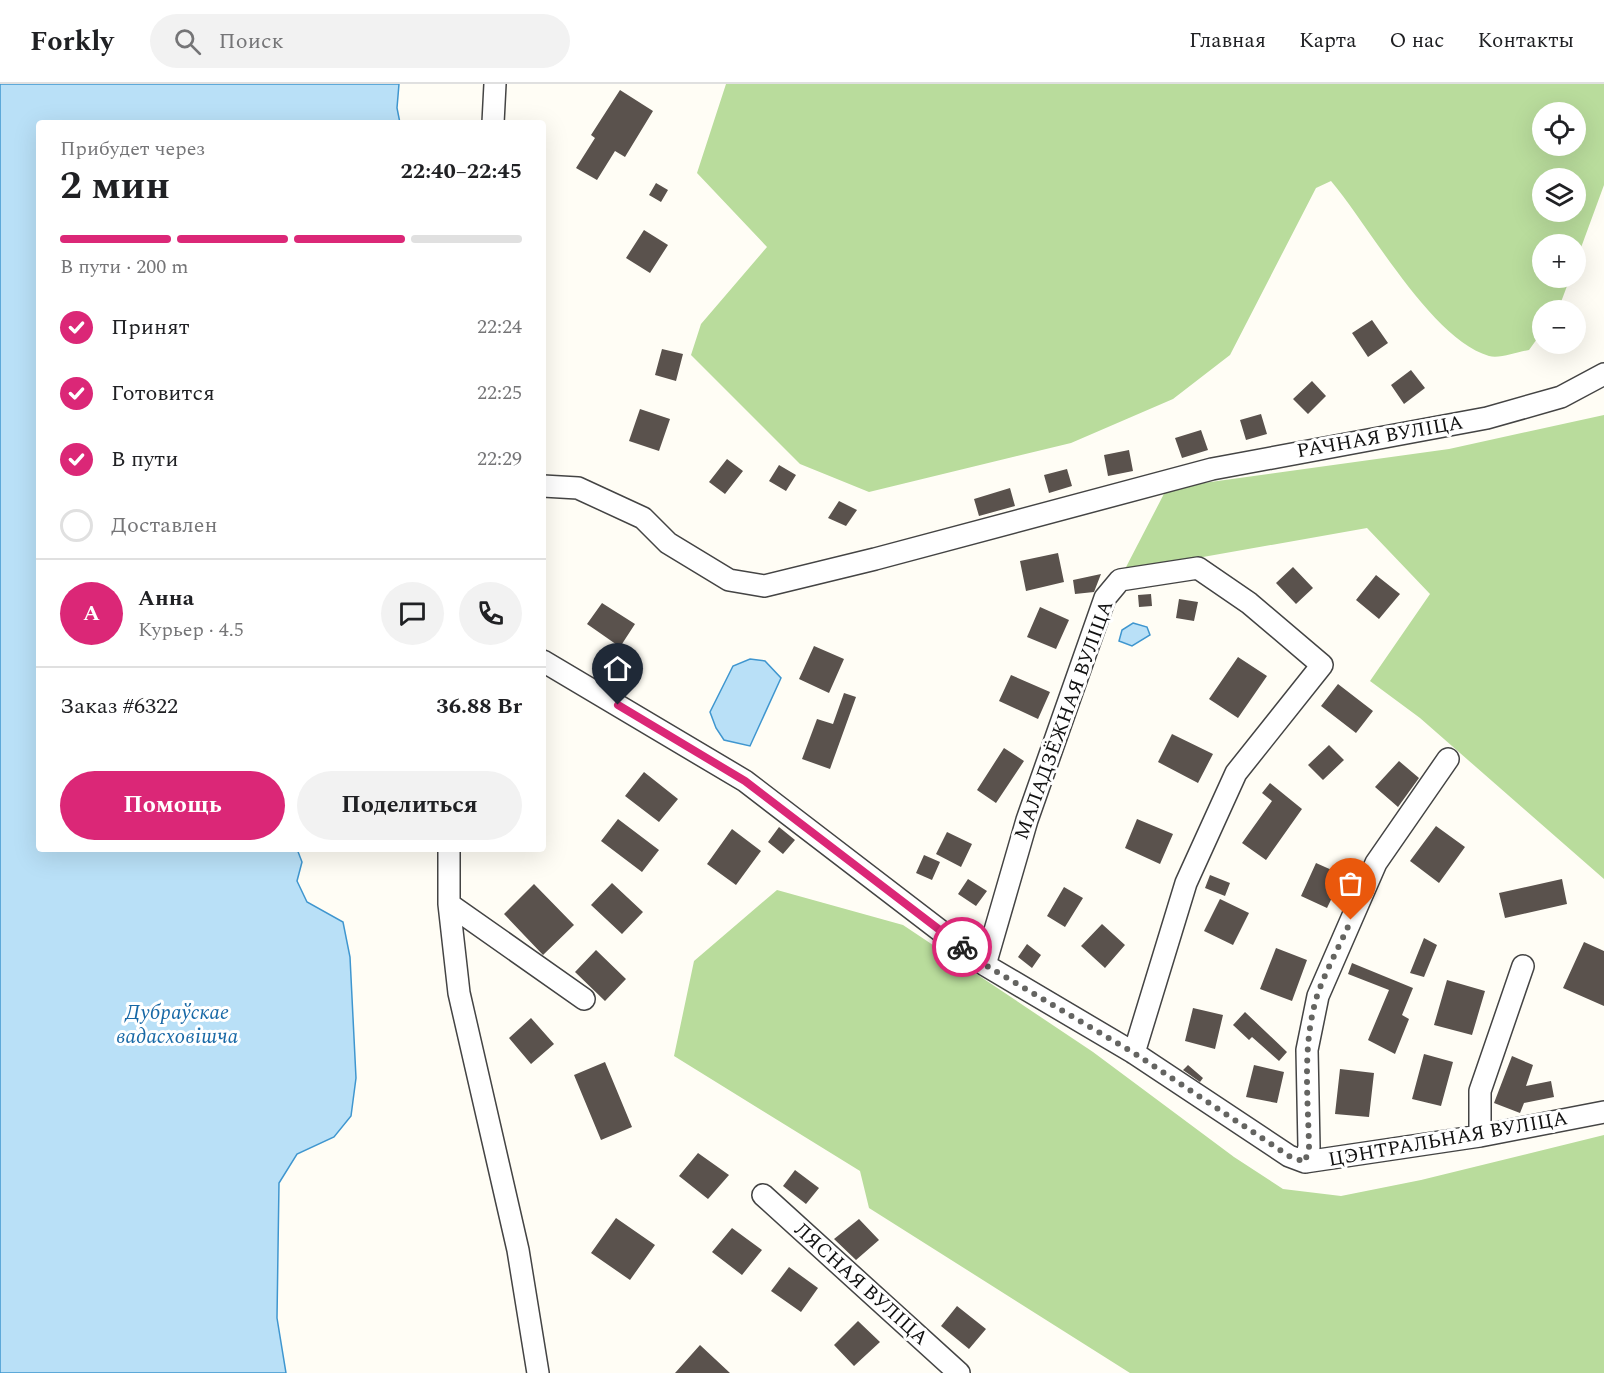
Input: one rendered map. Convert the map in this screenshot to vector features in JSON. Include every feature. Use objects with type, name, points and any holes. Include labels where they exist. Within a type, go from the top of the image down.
[{"type":"street","points":[[493,120],[495,84]]},
{"type":"street","name":"РАЧНАЯ ВУЛІЦА","points":[[546,486],[578,488],[643,519],[668,543],[729,580],[764,586],[876,559],[1151,484],[1223,467],[1487,418],[1560,397],[1604,374]]},
{"type":"street","name":"МАЛАДЗЁЖНАЯ ВУЛІЦА","points":[[985,965],[1027,820],[1105,598],[1120,580],[1198,568],[1249,603],[1322,665],[1236,773],[1186,883],[1134,1053]]},
{"type":"street","name":"ЦЭНТРАЛЬНАЯ ВУЛІЦА","points":[[546,663],[745,781],[985,965],[1134,1053],[1289,1156],[1305,1162],[1480,1136],[1604,1112]]},
{"type":"street","points":[[1305,1162],[1309,1147],[1307,1050],[1317,996],[1376,863],[1448,759]]},
{"type":"street","points":[[449,852],[449,904],[459,993],[518,1250],[538,1373]]},
{"type":"street","points":[[449,904],[584,999]]},
{"type":"street","points":[[1480,1136],[1480,1091],[1523,966]]},
{"type":"street","name":"ЛЯСНАЯ ВУЛІЦА","points":[[763,1195],[958,1373]]},
{"type":"green space","points":[[726,84],[1604,84],[1604,185],[1586,234],[1532,234],[1532,288],[1566,288],[1562,300],[1532,300],[1532,346],[1529,350],[1503,356],[1489,356],[1467,345],[1445,328],[1403,279],[1331,181],[1316,188],[1230,355],[1173,399],[1071,443],[869,492],[800,464],[691,355],[701,324],[767,247],[697,173]]},
{"type":"green space","points":[[1604,415],[1604,879],[1420,718],[1370,681],[1430,594],[1367,528],[1124,571],[1167,488],[1449,449]]},
{"type":"green space","points":[[777,890],[903,925],[1093,1052],[1234,1157],[1283,1189],[1341,1196],[1421,1180],[1604,1135],[1604,1373],[1130,1373],[869,1208],[860,1171],[674,1056],[694,961]]},
{"type":"water","name":"Дубраўскае вадасховішча","points":[[0,84],[399,84],[397,108],[399,120],[36,120],[36,852],[298,852],[302,862],[297,881],[307,902],[343,922],[350,957],[356,1078],[351,1116],[334,1137],[297,1154],[279,1183],[277,1318],[286,1373],[0,1373]]},
{"type":"water","points":[[1133,623],[1147,627],[1150,635],[1132,646],[1119,641],[1122,630]]},
{"type":"water","points":[[750,659],[765,661],[781,678],[750,746],[724,740],[710,712],[733,666]]},
{"type":"building","points":[[620,90],[653,111],[625,157],[615,151],[597,180],[576,168],[595,138],[591,135]]},
{"type":"building","points":[[656,183],[668,190],[661,202],[649,195]]},
{"type":"building","points":[[644,230],[668,245],[650,273],[626,258]]},
{"type":"building","points":[[1372,320],[1388,343],[1368,357],[1352,333]]},
{"type":"building","points":[[662,349],[683,354],[676,381],[655,375]]},
{"type":"building","points":[[1411,370],[1425,388],[1404,404],[1391,385]]},
{"type":"building","points":[[1312,381],[1326,396],[1308,414],[1293,399]]},
{"type":"building","points":[[640,409],[670,419],[659,451],[629,441]]},
{"type":"building","points":[[1261,414],[1267,434],[1246,440],[1240,420]]},
{"type":"building","points":[[1201,430],[1208,450],[1182,458],[1175,438]]},
{"type":"building","points":[[1129,450],[1133,471],[1108,476],[1104,455]]},
{"type":"building","points":[[727,459],[743,471],[725,494],[709,482]]},
{"type":"building","points":[[779,465],[796,475],[786,491],[769,481]]},
{"type":"building","points":[[1067,469],[1072,486],[1049,493],[1044,475]]},
{"type":"building","points":[[1010,488],[1015,506],[979,516],[974,499]]},
{"type":"building","points":[[839,501],[857,510],[846,526],[828,518]]},
{"type":"building","points":[[1058,553],[1064,582],[1026,591],[1020,561]]},
{"type":"building","points":[[1293,567],[1313,588],[1296,604],[1276,583]]},
{"type":"building","points":[[1101,574],[1094,592],[1075,594],[1073,580]]},
{"type":"building","points":[[1376,575],[1400,594],[1379,619],[1356,600]]},
{"type":"building","points":[[1151,594],[1152,606],[1139,607],[1138,595]]},
{"type":"building","points":[[1179,599],[1198,602],[1194,621],[1176,618]]},
{"type":"building","points":[[602,603],[635,624],[620,647],[587,624]]},
{"type":"building","points":[[1040,607],[1069,620],[1056,649],[1027,637]]},
{"type":"building","points":[[814,646],[844,659],[829,693],[799,679]]},
{"type":"building","points":[[1238,657],[1267,676],[1238,718],[1209,699]]},
{"type":"building","points":[[1011,675],[1050,692],[1038,719],[999,701]]},
{"type":"building","points":[[1338,684],[1373,711],[1356,733],[1321,706]]},
{"type":"building","points":[[844,693],[856,697],[830,769],[802,759],[817,719],[833,724]]},
{"type":"building","points":[[1172,734],[1213,754],[1198,783],[1158,762]]},
{"type":"building","points":[[1329,745],[1344,760],[1323,780],[1308,765]]},
{"type":"building","points":[[1004,748],[1024,761],[996,803],[977,790]]},
{"type":"building","points":[[1399,761],[1419,778],[1398,807],[1375,787]]},
{"type":"building","points":[[644,772],[678,799],[659,822],[625,796]]},
{"type":"building","points":[[1270,783],[1302,809],[1266,860],[1242,843],[1272,801],[1262,793]]},
{"type":"building","points":[[618,819],[659,850],[642,872],[601,841]]},
{"type":"building","points":[[1137,819],[1173,834],[1160,864],[1125,848]]},
{"type":"building","points":[[1436,826],[1465,847],[1439,883],[1410,861]]},
{"type":"building","points":[[779,827],[795,840],[783,854],[768,842]]},
{"type":"building","points":[[732,829],[761,851],[736,885],[707,864]]},
{"type":"building","points":[[947,832],[972,844],[961,867],[936,854]]},
{"type":"building","points":[[924,855],[940,862],[932,880],[916,873]]},
{"type":"building","points":[[1316,863],[1343,875],[1327,908],[1301,896]]},
{"type":"building","points":[[1210,875],[1230,883],[1225,896],[1205,888]]},
{"type":"building","points":[[968,879],[987,891],[976,906],[958,894]]},
{"type":"building","points":[[1562,879],[1567,904],[1505,918],[1499,893]]},
{"type":"building","points":[[612,883],[643,912],[622,934],[591,905]]},
{"type":"building","points":[[534,884],[574,925],[543,955],[504,914]]},
{"type":"building","points":[[1064,887],[1083,898],[1065,927],[1047,916]]},
{"type":"building","points":[[1220,899],[1249,913],[1233,945],[1204,931]]},
{"type":"building","points":[[1102,924],[1125,945],[1105,968],[1081,946]]},
{"type":"building","points":[[1424,938],[1437,945],[1424,977],[1410,973]]},
{"type":"building","points":[[1584,942],[1604,951],[1604,1006],[1563,988]]},
{"type":"building","points":[[1027,944],[1041,955],[1032,968],[1018,957]]},
{"type":"building","points":[[1276,948],[1307,960],[1292,1001],[1260,989]]},
{"type":"building","points":[[596,950],[626,979],[605,1001],[575,972]]},
{"type":"building","points":[[1352,963],[1413,988],[1402,1015],[1409,1019],[1395,1054],[1368,1040],[1389,990],[1348,974]]},
{"type":"building","points":[[1447,980],[1485,991],[1472,1035],[1434,1025]]},
{"type":"building","points":[[1193,1008],[1223,1015],[1215,1049],[1185,1041]]},
{"type":"building","points":[[1245,1012],[1287,1052],[1279,1061],[1252,1037],[1249,1040],[1233,1025]]},
{"type":"building","points":[[531,1018],[554,1044],[531,1064],[509,1038]]},
{"type":"building","points":[[1424,1054],[1453,1062],[1441,1106],[1412,1099]]},
{"type":"building","points":[[1512,1056],[1533,1065],[1526,1086],[1551,1081],[1554,1097],[1524,1103],[1520,1113],[1494,1103]]},
{"type":"building","points":[[605,1062],[632,1127],[601,1140],[574,1075]]},
{"type":"building","points":[[1188,1065],[1203,1078],[1200,1082],[1183,1070]]},
{"type":"building","points":[[1254,1065],[1284,1072],[1277,1103],[1246,1097]]},
{"type":"building","points":[[1340,1069],[1374,1073],[1369,1117],[1335,1114]]},
{"type":"building","points":[[698,1153],[729,1175],[708,1199],[679,1176]]},
{"type":"building","points":[[795,1170],[819,1188],[806,1204],[783,1186]]},
{"type":"building","points":[[616,1218],[655,1245],[630,1280],[591,1253]]},
{"type":"building","points":[[859,1219],[879,1240],[856,1260],[834,1239]]},
{"type":"building","points":[[732,1228],[762,1250],[742,1275],[712,1252]]},
{"type":"building","points":[[789,1267],[818,1288],[801,1312],[771,1291]]},
{"type":"building","points":[[957,1306],[986,1329],[969,1349],[941,1326]]},
{"type":"building","points":[[858,1321],[880,1342],[854,1366],[834,1345]]},
{"type":"building","points":[[700,1345],[730,1373],[675,1373]]},
{"type":"way so far","points":[[962,947],[985,965],[1134,1053],[1289,1156],[1305,1162],[1309,1147],[1307,1050],[1310,1032],[1317,996],[1351,920]]},
{"type":"route","points":[[618,705],[745,781],[962,947]]}]
